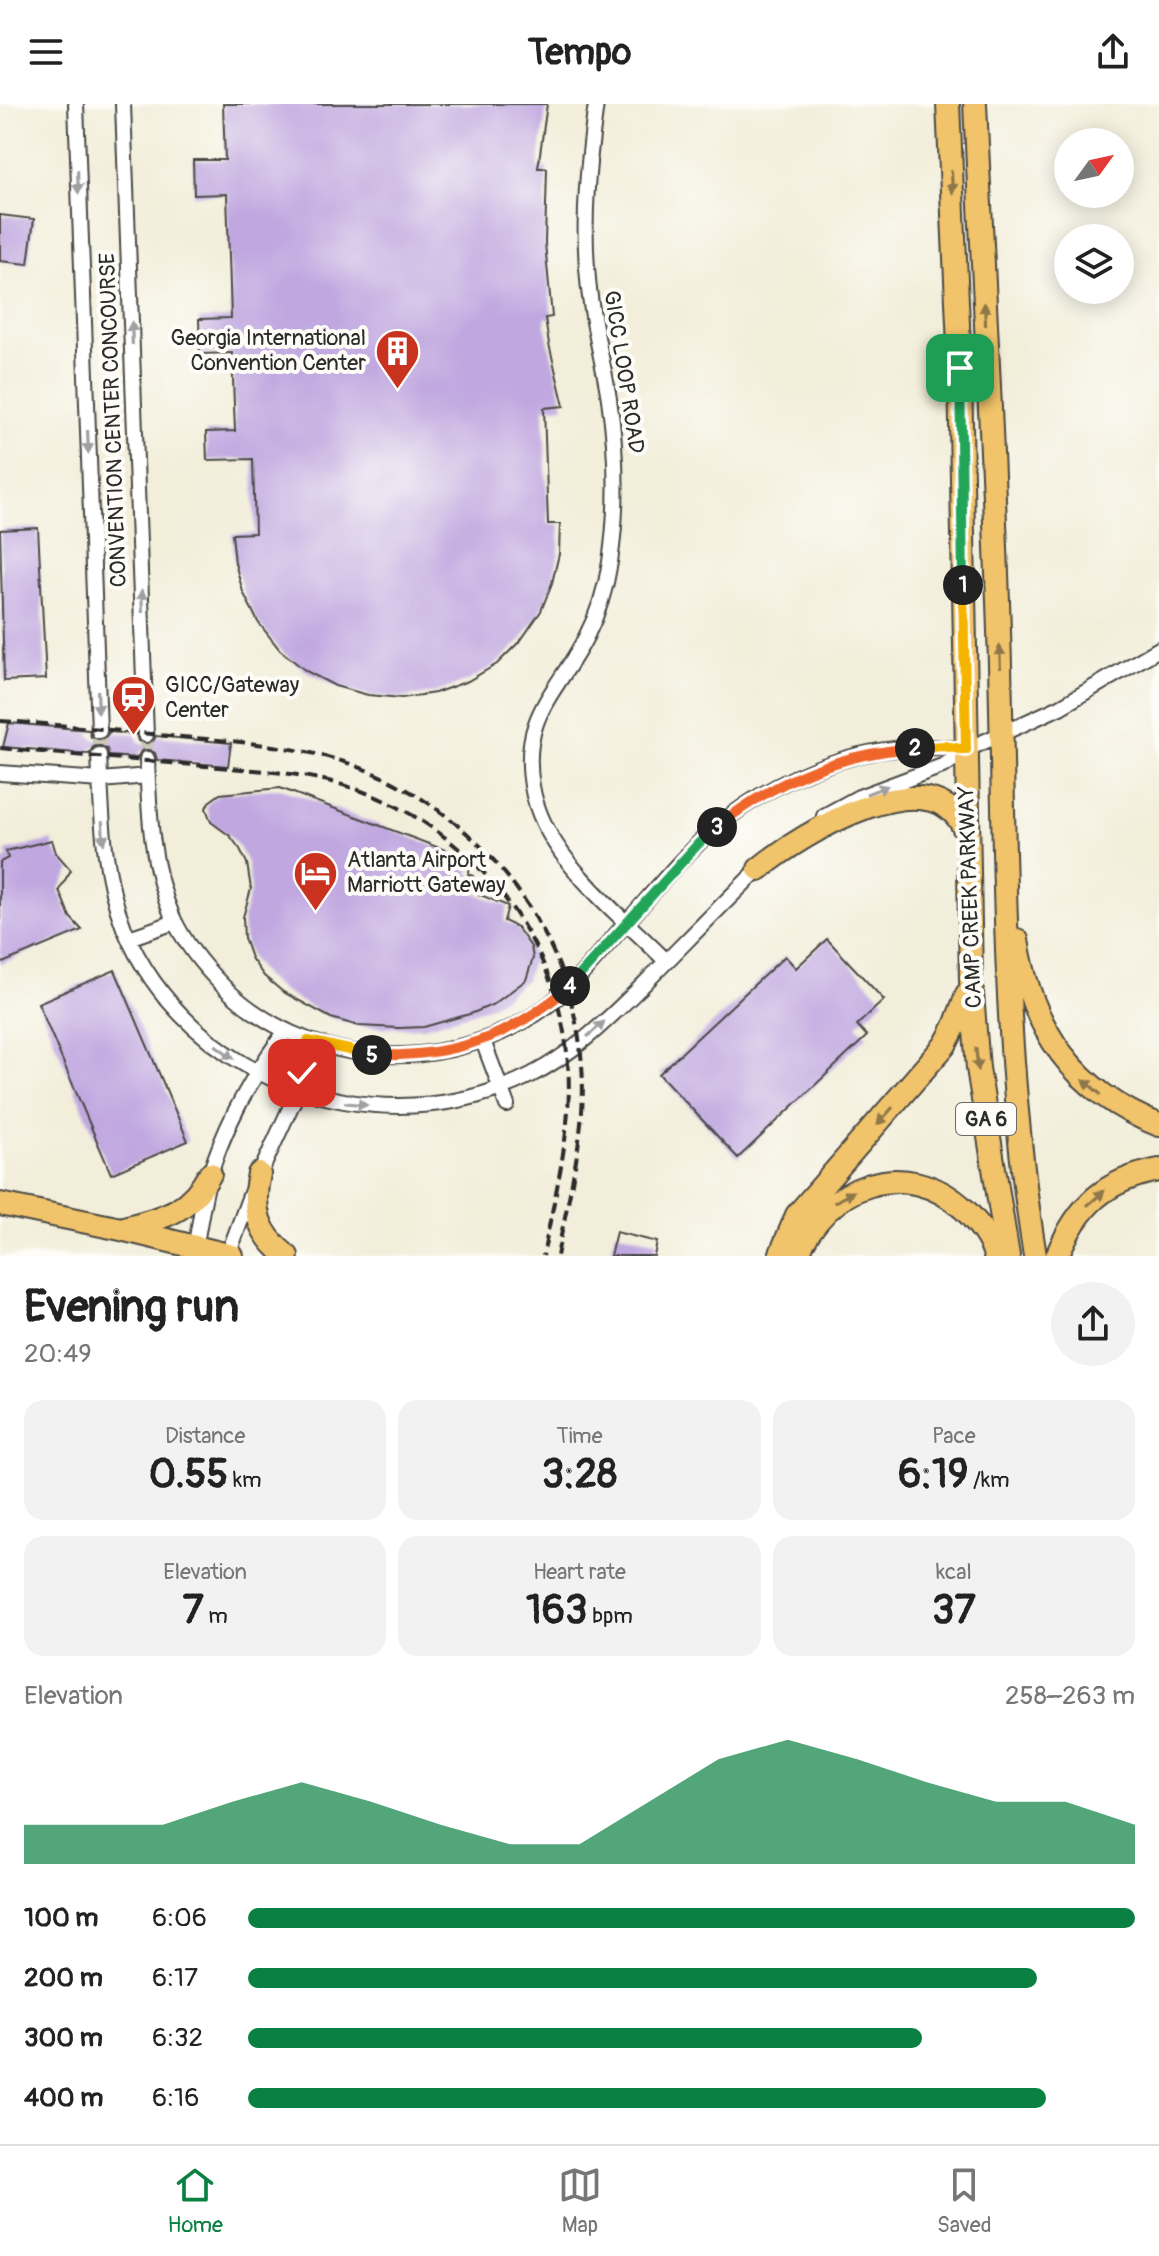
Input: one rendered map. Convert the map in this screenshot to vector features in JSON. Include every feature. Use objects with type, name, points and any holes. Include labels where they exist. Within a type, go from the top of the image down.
[{"type":"main road","name":"CAMP CREEK PARKWAY","points":[[948,104],[962,416],[971,981],[978,1068],[1008,1256]]},
{"type":"main road","name":"CAMP CREEK PARKWAY","points":[[975,104],[999,606],[1012,1070],[1021,1166],[1035,1256]]},
{"type":"main road","points":[[759,869],[799,838],[819,827],[904,799],[934,799],[947,805],[962,822],[968,837]]},
{"type":"main road","points":[[1004,861],[1027,987],[1048,1036],[1083,1080],[1105,1098],[1159,1125]]},
{"type":"main road","points":[[780,1256],[804,1206],[939,1053],[955,1026],[971,981]]},
{"type":"main road","points":[[1057,1256],[1074,1222],[1101,1192],[1135,1174],[1159,1170]]},
{"type":"main road","points":[[121,1229],[173,1214],[195,1197],[210,1174]]},
{"type":"main road","points":[[259,1174],[256,1189],[258,1219],[264,1235],[287,1256]]},
{"type":"main road","points":[[797,1256],[809,1229],[827,1207],[863,1187],[892,1181],[923,1186],[948,1197],[971,1217],[995,1256]]},
{"type":"main road","points":[[0,1204],[230,1256]]},
{"type":"street","name":"CONVENTION CENTER CONCOURSE","points":[[76,104],[99,731]]},
{"type":"street","name":"CONVENTION CENTER CONCOURSE","points":[[123,104],[146,735]]},
{"type":"street","name":"GICC LOOP ROAD","points":[[596,104],[588,166],[585,241],[593,319],[613,430],[616,501],[613,535],[610,565],[596,617],[585,640],[540,708],[530,764],[531,785],[536,807],[552,840],[576,871],[666,961]]},
{"type":"street","points":[[99,755],[109,880],[129,938],[172,1005],[199,1032],[256,1073],[298,1091],[361,1105],[434,1105],[501,1088],[532,1075],[586,1038],[759,869],[796,836],[838,808],[945,765],[966,750],[1085,693],[1159,649]]},
{"type":"street","points":[[147,759],[151,841],[156,869],[175,922],[209,972],[256,1014],[308,1041],[366,1055],[397,1056],[427,1054],[483,1041],[532,1017],[574,982],[698,844],[741,808],[791,779],[833,762],[877,752],[944,746],[966,750]]},
{"type":"street","points":[[0,773],[101,780],[148,776]]},
{"type":"street","points":[[129,938],[175,922]]},
{"type":"street","points":[[195,1248],[210,1174],[256,1073],[286,1031]]},
{"type":"street","points":[[230,1256],[259,1174],[298,1091],[308,1041]]},
{"type":"street","points":[[483,1041],[507,1105]]},
{"type":"building","name":"Georgia International Convention Center","points":[[223,104],[547,104],[538,168],[547,168],[545,243],[552,317],[545,318],[564,406],[544,408],[548,524],[560,524],[559,554],[541,611],[521,640],[497,664],[468,681],[435,693],[402,698],[368,695],[335,686],[306,671],[280,650],[258,622],[243,592],[235,563],[232,534],[255,533],[253,459],[207,460],[206,432],[235,431],[232,353],[200,354],[199,319],[231,318],[227,194],[194,195],[193,160],[225,160]]},
{"type":"building","points":[[0,215],[34,219],[28,264],[0,261]]},
{"type":"building","points":[[38,528],[46,679],[4,681],[0,530]]},
{"type":"building","points":[[9,723],[89,730],[91,737],[99,741],[105,739],[109,732],[136,734],[138,741],[146,745],[152,743],[156,736],[231,743],[228,766],[157,760],[155,753],[147,749],[141,751],[137,758],[109,756],[107,749],[99,745],[93,747],[89,754],[3,747]]},
{"type":"building","name":"Atlanta Airport Marriott Gateway","points":[[280,788],[453,853],[450,861],[470,869],[468,874],[473,876],[468,890],[508,906],[504,921],[517,927],[531,947],[533,958],[526,980],[494,1004],[424,1027],[359,1026],[331,1018],[283,992],[264,976],[251,958],[244,938],[243,917],[251,889],[247,863],[230,836],[211,822],[206,808],[220,794]]},
{"type":"building","points":[[52,840],[56,853],[71,870],[59,890],[70,917],[82,930],[0,964],[0,862],[8,858],[6,851]]},
{"type":"building","points":[[827,939],[884,1000],[857,1025],[867,1036],[738,1158],[659,1074],[785,956],[796,968]]},
{"type":"building","points":[[115,970],[188,1141],[111,1174],[38,1003]]},
{"type":"building","points":[[616,1232],[657,1242],[654,1256],[610,1256]]},
{"type":"tunnel","points":[[99,731],[99,755]]},
{"type":"tunnel","points":[[146,735],[147,759]]},
{"type":"railway","points":[[0,721],[238,742],[308,752],[353,765],[399,785],[441,812],[479,844],[511,882],[539,923],[560,968],[574,1015],[582,1065],[582,1113],[557,1256]]},
{"type":"railway","points":[[0,748],[260,770],[314,778],[364,792],[410,814],[452,843],[489,879],[520,919],[544,964],[560,1013],[568,1064],[568,1112],[562,1161],[543,1256]]},
{"type":"place","name":"Georgia International Convention Center","points":[[397,390]]},
{"type":"place","name":"GICC/Gateway Center","points":[[134,737]]},
{"type":"place","name":"Atlanta Airport Marriott Gateway","points":[[316,912]]},
{"type":"route","points":[[302,1073],[308,1041],[366,1055],[397,1056],[457,1049],[510,1029],[532,1017],[574,982],[698,844],[764,793],[818,767],[877,752],[944,746],[966,750],[960,368]]}]
